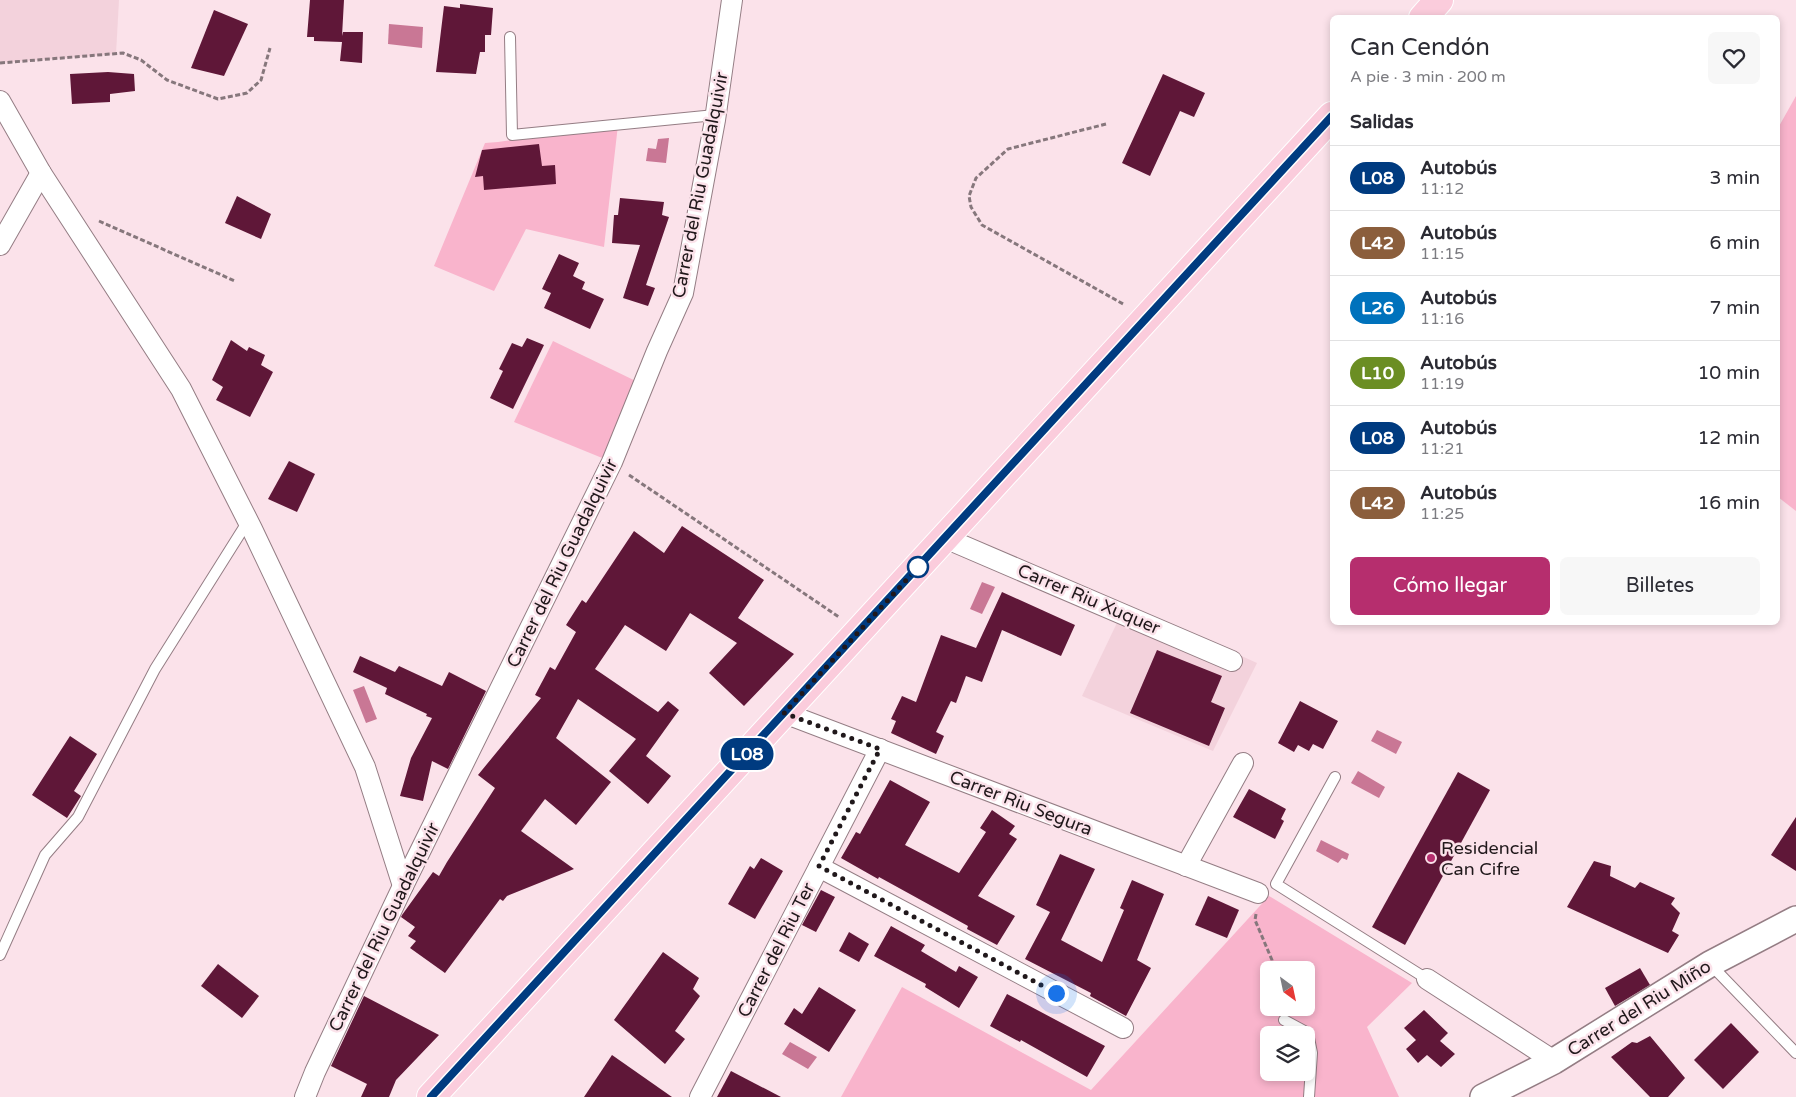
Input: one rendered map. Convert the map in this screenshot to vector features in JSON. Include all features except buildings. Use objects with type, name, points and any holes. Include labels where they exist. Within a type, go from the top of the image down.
[{"type":"main road","points":[[1426,15],[1439,0]]},
{"type":"main road","points":[[432,1097],[1330,118]]},
{"type":"street","name":"Carrer del Riu Guadalquivir","points":[[305,1097],[403,886],[612,462],[657,351],[683,293],[715,115],[732,0]]},
{"type":"street","points":[[0,101],[41,173],[179,386],[248,521],[365,767],[403,886]]},
{"type":"street","points":[[0,245],[41,173]]},
{"type":"street","name":"Carrer Riu Xuquer","points":[[945,538],[1232,661]]},
{"type":"street","name":"Carrer Riu Segura","points":[[784,713],[1258,893]]},
{"type":"street","name":"Carrer del Riu Ter","points":[[700,1097],[880,749]]},
{"type":"street","points":[[1186,866],[1242,763]]},
{"type":"street","points":[[819,866],[1123,1028]]},
{"type":"street","name":"Carrer del Riu Miño","points":[[1483,1097],[1554,1060],[1710,964],[1796,918]]},
{"type":"street","points":[[1427,979],[1554,1060]]},
{"type":"lane","points":[[510,37],[512,135],[715,115]]},
{"type":"lane","points":[[0,955],[45,855],[78,817],[155,669],[248,521]]},
{"type":"lane","points":[[1335,777],[1276,884],[1427,979]]},
{"type":"lane","points":[[1710,964],[1796,1053]]},
{"type":"lane","points":[[1284,1020],[1308,1033],[1312,1054],[1309,1097]]},
{"type":"path","points":[[0,63],[123,53],[141,60],[166,80],[218,99],[247,93],[261,80],[270,48]]},
{"type":"path","points":[[1106,124],[1008,149],[976,178],[970,196],[971,208],[982,225],[1148,317]]},
{"type":"path","points":[[62,205],[235,281]]},
{"type":"path","points":[[625,472],[832,611]]},
{"type":"path","points":[[1258,893],[1255,920],[1272,961]]},
{"type":"shaded area","points":[[0,0],[119,0],[116,54],[0,63]]},
{"type":"shaded area","points":[[389,24],[423,27],[422,48],[388,44]]},
{"type":"shaded area","points":[[1796,96],[1796,511],[1780,499],[1780,124]]},
{"type":"shaded area","points":[[618,125],[604,247],[526,229],[494,291],[434,266],[485,143]]},
{"type":"shaded area","points":[[669,138],[666,163],[646,161],[648,148],[656,149],[658,139]]},
{"type":"shaded area","points":[[553,341],[644,385],[612,462],[514,422]]},
{"type":"shaded area","points":[[982,582],[995,587],[982,614],[970,609]]},
{"type":"shaded area","points":[[1126,604],[1257,663],[1213,751],[1082,696]]},
{"type":"shaded area","points":[[364,686],[377,719],[366,723],[353,690]]},
{"type":"shaded area","points":[[1377,730],[1402,742],[1396,754],[1371,741]]},
{"type":"shaded area","points":[[1358,771],[1385,787],[1379,798],[1351,783]]},
{"type":"shaded area","points":[[1321,840],[1349,854],[1347,860],[1342,858],[1338,863],[1316,851]]},
{"type":"shaded area","points":[[1269,896],[1412,983],[1367,1027],[1399,1097],[841,1097],[902,987],[1091,1090]]},
{"type":"shaded area","points":[[790,1042],[817,1057],[808,1069],[782,1054]]},
{"type":"bus line","name":"L08","points":[[431,1097],[1330,118]]},
{"type":"place","name":"Residencial Can Cifre","points":[[1431,858]]},
{"type":"route","points":[[918,567],[921,564],[784,713],[880,749],[819,866],[1056,993]]}]
